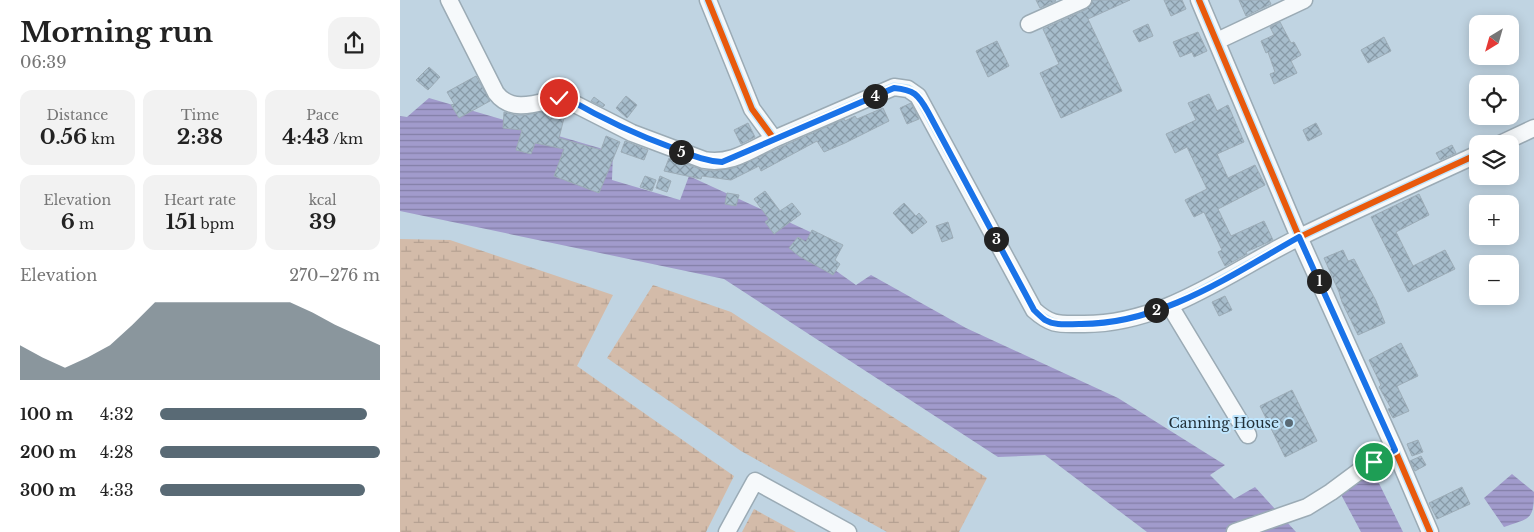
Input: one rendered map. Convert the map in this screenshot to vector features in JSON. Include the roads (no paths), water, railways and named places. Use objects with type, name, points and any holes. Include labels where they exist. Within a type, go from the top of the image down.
[{"type":"street","points":[[449,0],[496,93],[507,103],[522,106],[559,98],[565,99],[632,133],[704,160],[722,162],[894,88],[908,90],[918,96],[928,112],[1034,310],[1045,320],[1056,324],[1094,324],[1147,313],[1170,306],[1299,237],[1469,158]]},
{"type":"street","points":[[708,0],[752,109],[774,139]]},
{"type":"street","points":[[1029,24],[1083,0]]},
{"type":"street","points":[[1199,0],[1299,237],[1430,532]]},
{"type":"street","points":[[1217,41],[1286,4],[1304,0]]},
{"type":"street","points":[[1519,135],[1534,128]]},
{"type":"street","points":[[1170,306],[1248,435]]},
{"type":"street","points":[[1235,532],[1308,507],[1358,472],[1395,450]]},
{"type":"street","points":[[727,532],[755,481],[848,532]]},
{"type":"place","name":"Canning House","points":[[1289,423]]}]
